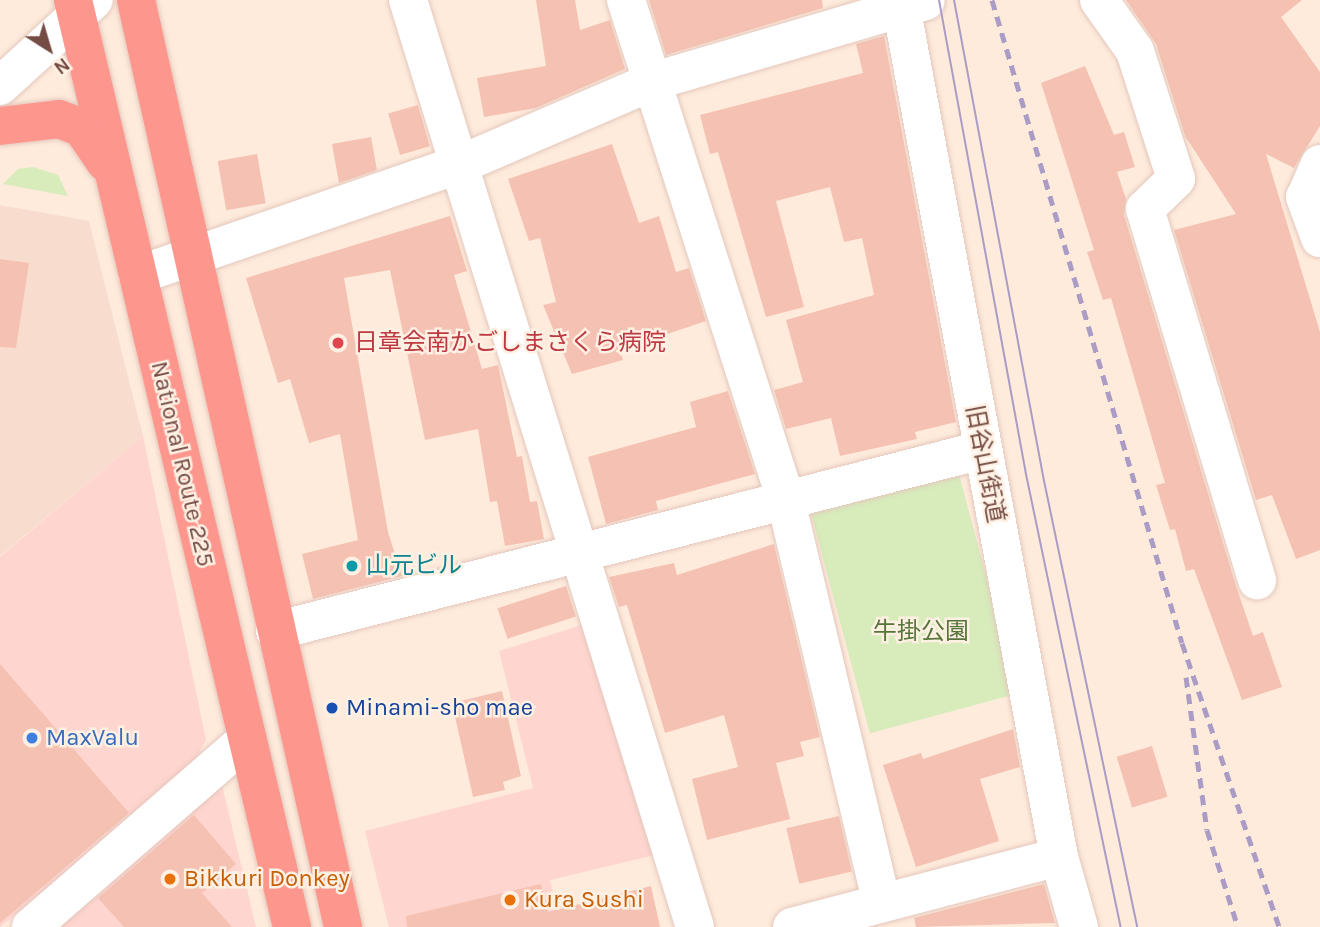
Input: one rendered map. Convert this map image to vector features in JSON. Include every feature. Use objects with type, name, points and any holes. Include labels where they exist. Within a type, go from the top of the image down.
[{"type":"highway","points":[[136,0],[196,256],[275,631],[343,927]]},
{"type":"highway","name":"National Route 225","points":[[81,5],[111,171],[292,927]]},
{"type":"highway","points":[[0,126],[50,119],[82,128],[111,171]]},
{"type":"street","points":[[408,0],[461,164],[695,927]]},
{"type":"street","points":[[626,0],[785,497],[881,904]]},
{"type":"street","points":[[1099,0],[1135,51],[1176,179],[1145,209],[1257,580]]},
{"type":"street","points":[[138,275],[461,164],[654,81],[909,4]]},
{"type":"street","name":"旧谷山街道","points":[[909,4],[982,450],[1059,857],[1079,927]]},
{"type":"street","points":[[0,86],[81,5]]},
{"type":"street","points":[[1320,164],[1305,197],[1320,238]]},
{"type":"street","points":[[275,631],[785,497],[982,450]]},
{"type":"street","points":[[31,927],[247,739]]},
{"type":"street","points":[[792,927],[1059,857]]},
{"type":"shaded area","points":[[0,205],[89,221],[143,436],[0,556]]},
{"type":"shaded area","points":[[143,436],[206,740],[191,768],[0,927],[0,557]]},
{"type":"shaded area","points":[[585,624],[655,855],[550,880],[561,927],[389,927],[365,831],[533,788],[499,651]]},
{"type":"shaded area","name":"Bikkuri Donkey","points":[[221,781],[256,927],[55,927]]},
{"type":"green space","points":[[33,167],[58,175],[68,196],[3,184],[18,169]]},
{"type":"green space","name":"牛掛公園","points":[[954,456],[1018,694],[870,733],[806,496]]},
{"type":"building","points":[[536,0],[575,0],[580,30],[610,20],[625,69],[536,108],[484,117],[477,78],[546,66]]},
{"type":"building","points":[[649,0],[822,0],[823,8],[666,55]]},
{"type":"building","points":[[1126,0],[1302,0],[1281,17],[1320,72],[1320,126],[1294,168],[1266,154],[1320,332],[1320,550],[1296,559],[1272,495],[1256,500],[1174,230],[1236,214],[1185,136],[1156,44]]},
{"type":"building","points":[[884,36],[956,422],[915,432],[917,439],[840,456],[831,418],[786,429],[774,390],[803,382],[786,320],[874,295],[862,238],[844,242],[830,187],[776,201],[804,307],[766,317],[718,152],[710,154],[700,115],[863,73],[856,44]]},
{"type":"building","points":[[1085,66],[1114,135],[1124,132],[1135,167],[1117,172],[1126,199],[1124,215],[1236,586],[1253,636],[1263,632],[1282,687],[1242,700],[1194,569],[1186,571],[1175,529],[1170,530],[1156,485],[1165,483],[1111,298],[1103,300],[1087,252],[1094,250],[1041,83]]},
{"type":"building","points":[[418,105],[430,146],[400,155],[388,114]]},
{"type":"building","points":[[371,137],[377,170],[339,183],[332,144]]},
{"type":"building","points":[[612,144],[639,223],[659,216],[676,272],[689,268],[706,321],[620,350],[623,360],[572,374],[543,305],[556,302],[540,238],[529,241],[508,179]]},
{"type":"building","points":[[257,154],[266,203],[226,210],[218,161]]},
{"type":"building","points":[[450,216],[467,271],[454,275],[482,369],[498,365],[517,457],[522,456],[530,502],[537,501],[544,539],[505,546],[497,501],[490,502],[478,429],[425,440],[390,270],[344,278],[388,532],[402,576],[313,599],[302,554],[358,540],[340,434],[309,443],[290,379],[278,383],[246,278]]},
{"type":"building","points":[[0,259],[29,263],[16,348],[0,347]]},
{"type":"building","points":[[728,391],[755,474],[656,501],[658,510],[606,524],[588,457],[696,427],[690,402]]},
{"type":"building","points":[[774,544],[820,737],[800,742],[804,756],[776,763],[790,819],[707,840],[692,779],[738,767],[724,715],[665,733],[627,605],[619,607],[609,577],[674,563],[677,575]]},
{"type":"building","points":[[566,586],[576,616],[507,639],[498,608]]},
{"type":"building","name":"MaxValu","points":[[0,664],[129,813],[0,923]]},
{"type":"building","points":[[502,691],[521,776],[503,782],[505,790],[473,797],[452,703]]},
{"type":"building","points":[[1013,729],[1020,767],[980,779],[999,841],[916,867],[883,765],[921,753],[923,759]]},
{"type":"building","points":[[1152,746],[1167,797],[1132,808],[1117,757]]},
{"type":"building","name":"Bikkuri Donkey","points":[[194,815],[236,864],[202,893],[232,927],[124,927],[98,898]]},
{"type":"building","points":[[839,816],[852,872],[799,884],[786,828]]},
{"type":"building","points":[[541,884],[548,912],[651,886],[660,927],[407,927],[406,916]]},
{"type":"building","points":[[1044,884],[1055,923],[916,927],[914,918]]},
{"type":"tram line","points":[[939,0],[1027,479],[1121,927]]},
{"type":"tram line","points":[[954,0],[1043,476],[1137,927]]},
{"type":"railway","points":[[992,0],[1182,643],[1279,927]]},
{"type":"railway","points":[[1186,677],[1207,830],[1238,927]]},
{"type":"place","name":"日章会南かごしまさくら病院","points":[[338,343]]},
{"type":"place","name":"山元ビル","points":[[352,566]]},
{"type":"place","name":"Minami-sho mae","points":[[332,708]]},
{"type":"place","name":"MaxValu","points":[[32,738]]},
{"type":"place","name":"Bikkuri Donkey","points":[[170,879]]},
{"type":"place","name":"Kura Sushi","points":[[510,900]]}]
